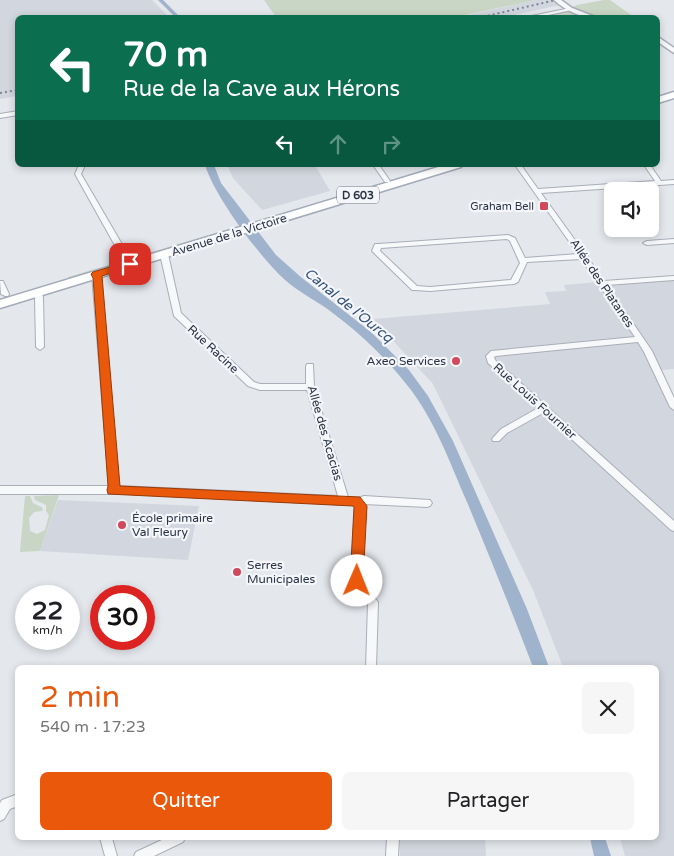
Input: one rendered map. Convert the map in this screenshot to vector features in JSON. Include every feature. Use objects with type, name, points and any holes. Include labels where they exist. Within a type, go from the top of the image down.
[{"type":"main road","points":[[660,99],[674,94]]},
{"type":"main road","points":[[660,104],[674,100]]},
{"type":"main road","name":"Avenue de la Victoire","points":[[1,294],[37,292],[164,254],[320,200],[434,167]]},
{"type":"main road","name":"Avenue de la Victoire","points":[[257,223],[450,167]]},
{"type":"main road","name":"Avenue de la Victoire","points":[[1,294],[126,258],[237,230]]},
{"type":"street","points":[[559,2],[570,10],[586,15]]},
{"type":"street","points":[[541,15],[570,10]]},
{"type":"street","points":[[660,40],[674,50]]},
{"type":"street","points":[[0,116],[15,114]]},
{"type":"street","points":[[81,167],[78,174],[126,258]]},
{"type":"street","points":[[377,167],[387,181]]},
{"type":"street","name":"Allée des Platanes","points":[[520,167],[604,283],[640,339],[674,408]]},
{"type":"street","points":[[648,167],[658,182]]},
{"type":"street","points":[[659,183],[674,182]]},
{"type":"street","points":[[538,191],[604,187]]},
{"type":"street","points":[[508,237],[513,240],[523,260],[524,263],[514,282],[430,289],[415,288],[376,251],[378,246],[508,237]]},
{"type":"street","points":[[647,243],[673,243]]},
{"type":"street","name":"Rue Racine","points":[[164,254],[176,314],[251,384],[260,387],[310,387]]},
{"type":"street","points":[[523,260],[585,256]]},
{"type":"street","points":[[96,274],[98,278],[114,476],[113,490]]},
{"type":"street","points":[[604,283],[674,278]]},
{"type":"street","points":[[37,292],[39,297],[40,348]]},
{"type":"street","name":"Rue Louis Fournier","points":[[640,339],[494,353],[490,356],[491,361],[674,527]]},
{"type":"street","name":"Allée des Acacias","points":[[310,366],[310,387],[344,500]]},
{"type":"street","points":[[496,440],[504,431],[544,409]]},
{"type":"street","points":[[0,490],[113,490],[358,502],[364,500],[427,503]]},
{"type":"street","points":[[358,502],[360,506],[356,576],[359,585],[373,602],[372,665]]},
{"type":"street","points":[[0,815],[6,804],[15,801]]},
{"type":"street","points":[[107,840],[111,856]]},
{"type":"street","points":[[140,856],[175,840]]},
{"type":"street","points":[[392,856],[393,840]]},
{"type":"shaded area","points":[[0,0],[152,0],[167,15],[15,15],[15,96],[0,99]]},
{"type":"shaded area","points":[[536,0],[553,0],[560,5],[513,15],[468,15]]},
{"type":"shaded area","points":[[228,167],[316,167],[330,191],[262,210],[233,178]]},
{"type":"shaded area","points":[[674,280],[674,369],[662,370],[674,396],[674,856],[625,856],[621,840],[659,840],[659,665],[562,665],[533,590],[433,384],[373,319],[550,304],[545,292],[566,291],[564,285],[597,282],[601,286]]},
{"type":"shaded area","name":"École primaire Val Fleury","points":[[58,500],[199,506],[188,560],[40,551]]},
{"type":"shaded area","points":[[400,840],[485,840],[486,856],[400,856]]},
{"type":"green space","points":[[264,0],[536,0],[465,15],[275,15]]},
{"type":"green space","points":[[610,0],[631,15],[555,15],[577,5]]},
{"type":"green space","points":[[313,204],[69,280],[68,277]]},
{"type":"green space","points":[[59,495],[40,551],[20,552],[25,496],[30,496],[33,503],[43,508],[42,511],[34,512],[29,518],[30,531],[37,534],[45,530],[49,515],[46,511],[46,505],[35,500],[34,496]]},
{"type":"water","points":[[206,167],[215,167],[221,183],[276,255],[371,332],[409,370],[428,396],[453,441],[527,609],[548,665],[532,665],[448,457],[417,398],[391,365],[363,338],[328,309],[290,284],[274,269],[239,225],[210,178]]},
{"type":"water","points":[[590,840],[606,840],[611,856],[594,856]]},
{"type":"waterway","name":"Canal de l'Ourcq","points":[[160,0],[176,15]]},
{"type":"railway","points":[[491,15],[556,0]]},
{"type":"railway","points":[[0,93],[15,90]]},
{"type":"place","name":"Graham Bell","points":[[544,206]]},
{"type":"place","name":"Axeo Services","points":[[456,361]]},
{"type":"place","name":"École primaire Val Fleury","points":[[122,525]]},
{"type":"place","name":"Serres Municipales","points":[[237,572]]},
{"type":"route","points":[[130,264],[96,274],[98,278],[113,490],[356,501],[360,504],[357,581]]}]
